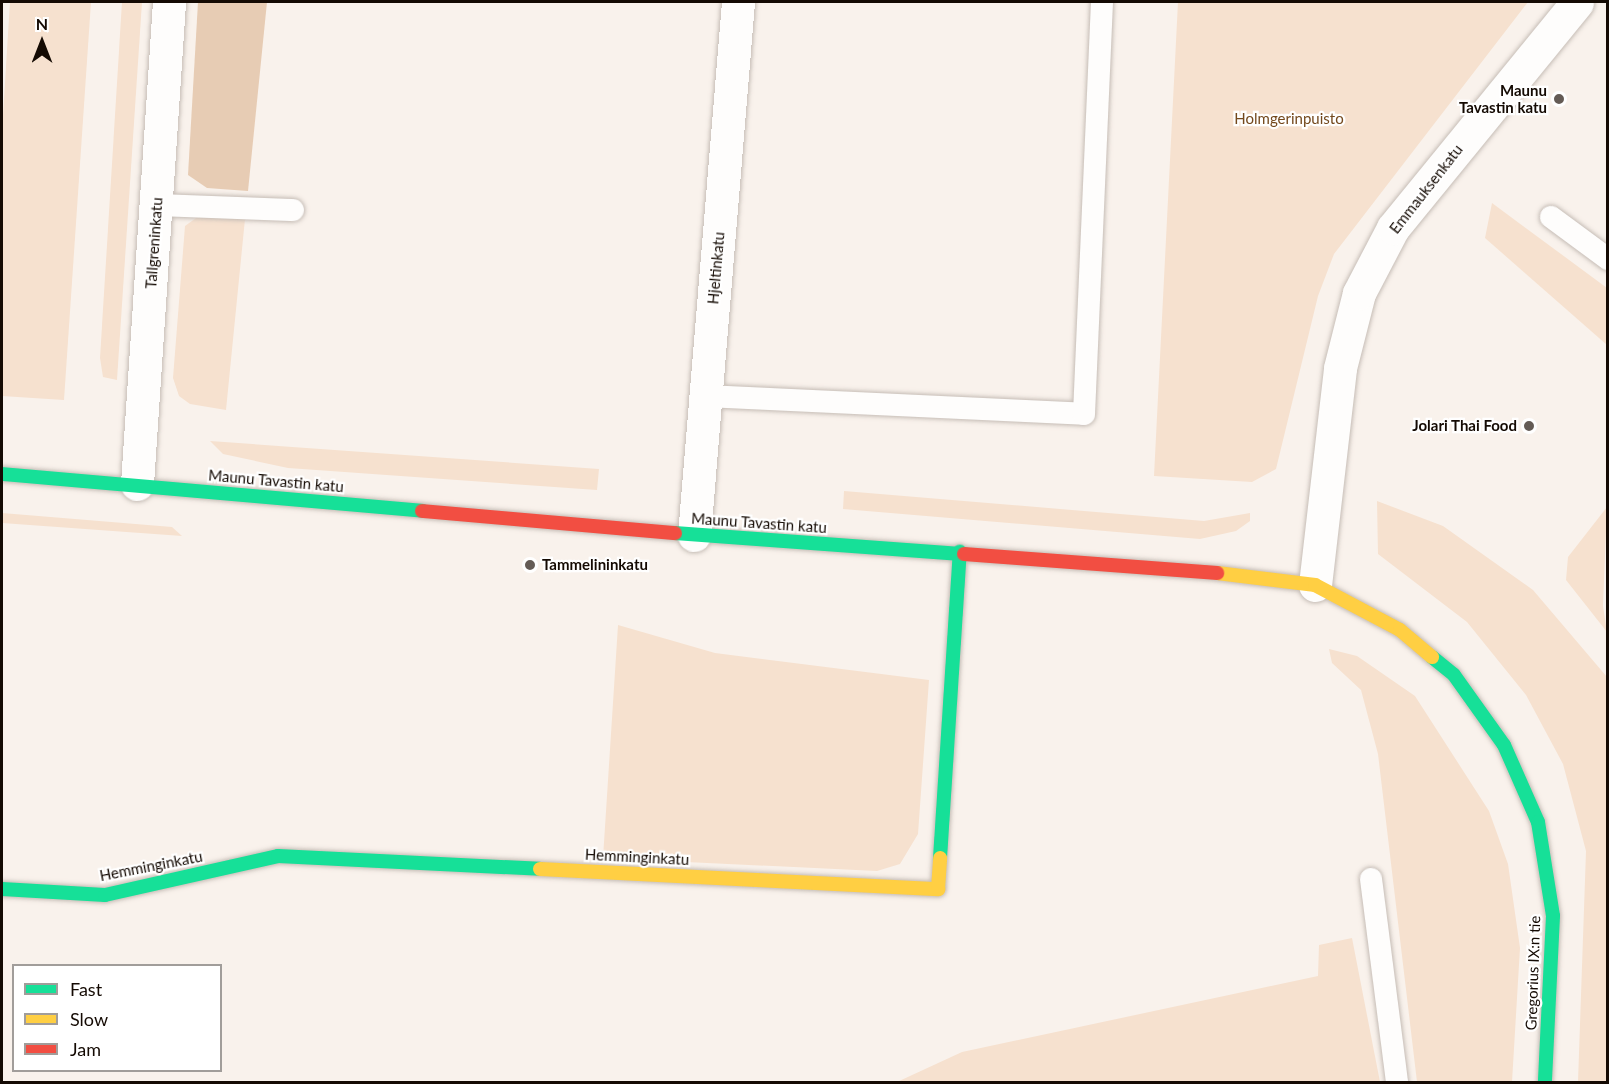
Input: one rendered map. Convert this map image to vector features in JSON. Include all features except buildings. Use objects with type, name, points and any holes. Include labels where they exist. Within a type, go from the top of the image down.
[{"type":"street","name":"Tallgreninkatu","points":[[137,484],[169,2]]},
{"type":"street","name":"Hjeltinkatu","points":[[694,535],[738,2]]},
{"type":"street","name":"Emmauksenkatu","points":[[1315,585],[1340,368],[1359,293],[1393,228],[1577,2]]},
{"type":"street","name":"Maunu Tavastin katu","points":[[2,474],[137,484],[694,535],[960,552],[1269,576],[1315,585],[1400,630],[1454,675],[1476,701]]},
{"type":"street","name":"Hemminginkatu","points":[[2,889],[105,895],[278,856],[938,889],[960,552]]},
{"type":"street","name":"Gregorius IX:n tie","points":[[1476,701],[1520,777],[1546,857],[1553,916],[1545,1083]]},
{"type":"lane","points":[[706,396],[1084,414],[1102,2]]},
{"type":"lane","points":[[156,205],[293,210]]},
{"type":"lane","points":[[1551,217],[1608,259]]},
{"type":"lane","points":[[1371,879],[1397,1083]]},
{"type":"green space","points":[[10,2],[91,2],[64,400],[2,396],[2,131]]},
{"type":"green space","points":[[122,2],[142,2],[117,380],[103,377],[100,358]]},
{"type":"green space","name":"Holmgerinpuisto","points":[[1178,2],[1528,2],[1334,254],[1318,296],[1276,469],[1252,482],[1154,476]]},
{"type":"green space","points":[[1492,203],[1607,288],[1607,345],[1485,238]]},
{"type":"green space","points":[[203,213],[245,219],[226,410],[190,404],[179,396],[173,378],[185,226]]},
{"type":"green space","points":[[210,441],[599,469],[597,490],[288,468],[223,454]]},
{"type":"green space","points":[[844,491],[1204,521],[1250,513],[1250,521],[1236,531],[1200,539],[843,509]]},
{"type":"green space","points":[[1377,501],[1443,526],[1533,590],[1607,677],[1607,1082],[1578,1082],[1586,851],[1563,764],[1526,695],[1467,622],[1378,554]]},
{"type":"green space","points":[[1607,507],[1603,606],[1607,632],[1566,580],[1568,557]]},
{"type":"green space","points":[[2,513],[172,527],[182,536],[2,523]]},
{"type":"green space","points":[[618,625],[715,653],[929,680],[918,834],[900,864],[877,871],[603,858]]},
{"type":"green space","points":[[1329,649],[1357,656],[1415,696],[1489,811],[1508,864],[1520,948],[1512,1082],[1417,1082],[1378,754],[1361,690],[1332,663]]},
{"type":"green space","points":[[1352,938],[1380,1082],[897,1082],[962,1052],[1318,976],[1319,945]]},
{"type":"shaded area","points":[[198,2],[267,2],[248,191],[207,188],[188,175]]},
{"type":"traffic: fast","points":[[2,474],[422,511]]},
{"type":"traffic: fast","points":[[675,533],[964,554]]},
{"type":"traffic: fast","points":[[940,858],[960,552]]},
{"type":"traffic: fast","points":[[1432,657],[1454,675],[1504,745],[1538,822],[1553,916],[1545,1082]]},
{"type":"traffic: fast","points":[[2,889],[105,895],[278,856],[540,869]]},
{"type":"traffic: slow","points":[[1217,573],[1315,585],[1400,630],[1432,657]]},
{"type":"traffic: slow","points":[[540,869],[938,889],[940,858]]},
{"type":"traffic: jam","points":[[422,511],[675,533]]},
{"type":"traffic: jam","points":[[964,554],[1217,573]]},
{"type":"place","name":"Maunu Tavastin katu","points":[[1559,99]]},
{"type":"place","name":"Jolari Thai Food","points":[[1529,426]]},
{"type":"place","name":"Tammelininkatu","points":[[530,565]]}]
